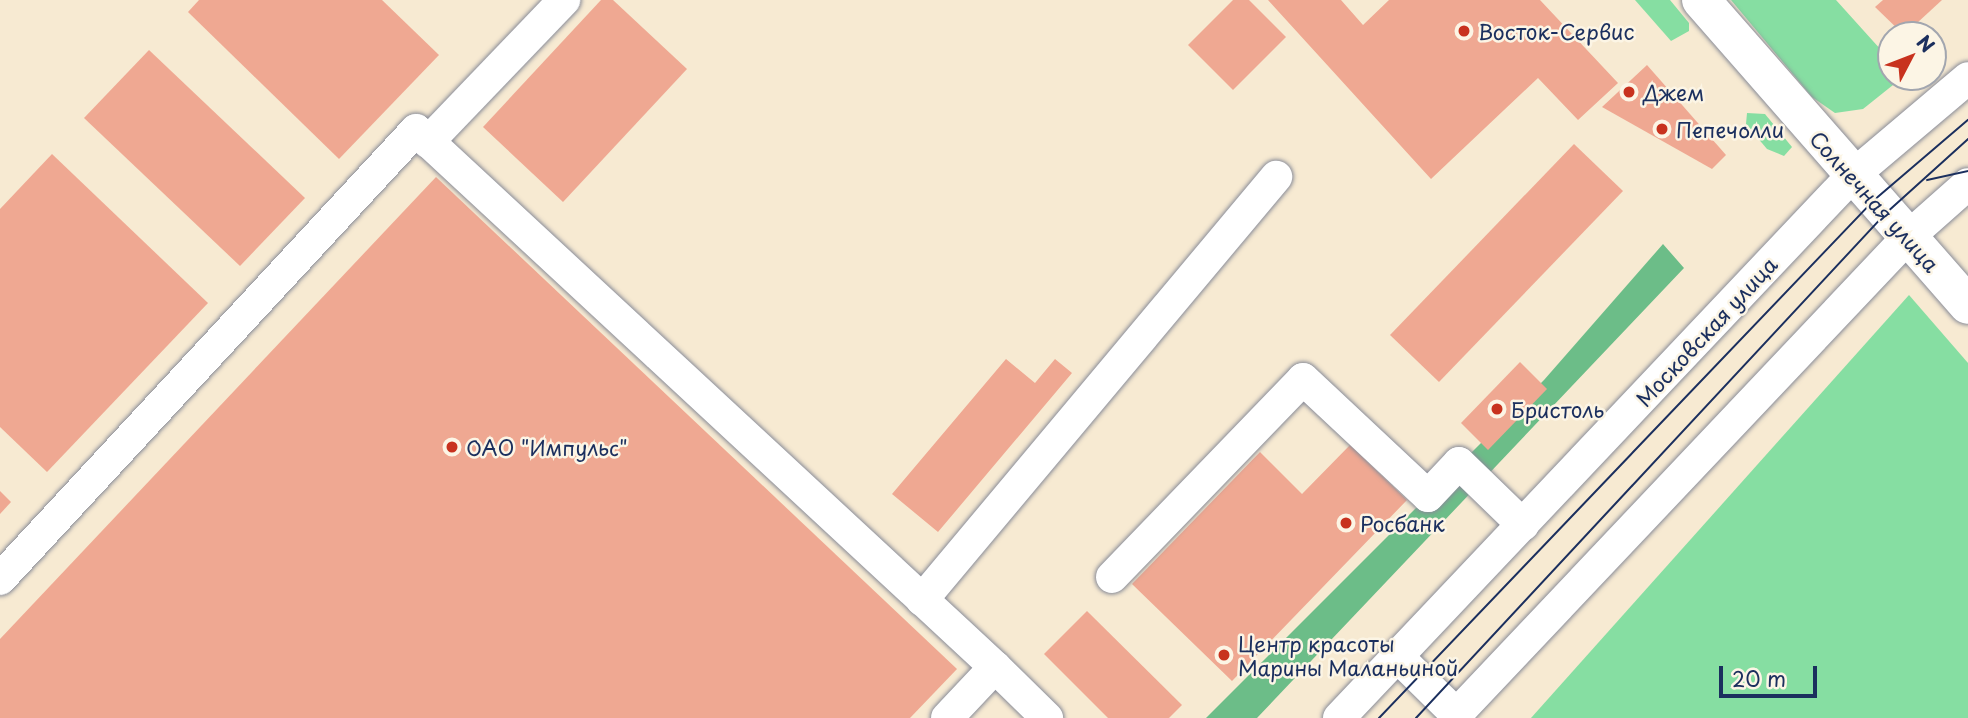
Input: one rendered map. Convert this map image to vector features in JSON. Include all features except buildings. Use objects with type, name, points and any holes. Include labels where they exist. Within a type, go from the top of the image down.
[{"type":"main road","name":"Солнечная улица","points":[[1701,0],[1851,177],[1968,305]]},
{"type":"street","points":[[428,142],[564,0]]},
{"type":"street","name":"Московская улица","points":[[1351,714],[1398,657],[1851,177],[1968,78]]},
{"type":"street","points":[[0,579],[416,131],[1047,718]]},
{"type":"street","points":[[922,600],[1276,177]]},
{"type":"street","points":[[1398,657],[1455,716],[1907,237],[1968,184]]},
{"type":"street","points":[[1112,576],[1303,379],[1428,496],[1459,463],[1523,525]]},
{"type":"street","points":[[947,718],[995,667]]},
{"type":"green space","points":[[1635,0],[1670,0],[1689,23],[1689,31],[1671,41]]},
{"type":"green space","points":[[1731,0],[1836,0],[1877,45],[1877,91],[1886,91],[1863,109],[1835,113],[1812,97]]},
{"type":"green space","points":[[1747,113],[1765,114],[1792,147],[1784,156],[1767,149],[1746,124]]},
{"type":"green space","points":[[1663,244],[1684,268],[1257,718],[1206,718],[1544,380]]},
{"type":"green space","points":[[1909,295],[1968,363],[1968,718],[1531,718]]},
{"type":"tram line","points":[[1379,718],[1873,201],[1968,120]]},
{"type":"tram line","points":[[1416,718],[1885,214],[1968,139]]},
{"type":"tram line","points":[[1927,180],[1968,171]]},
{"type":"place","name":"Восток-Сервис","points":[[1464,31]]},
{"type":"place","name":"Джем","points":[[1629,92]]},
{"type":"place","name":"Пепечолли","points":[[1662,129]]},
{"type":"place","name":"Бристоль","points":[[1497,409]]},
{"type":"place","name":"ОАО \"Импульс\"","points":[[452,447]]},
{"type":"place","name":"Росбанк","points":[[1346,523]]},
{"type":"place","name":"Центр красоты Марины Маланьиной","points":[[1224,655]]}]
